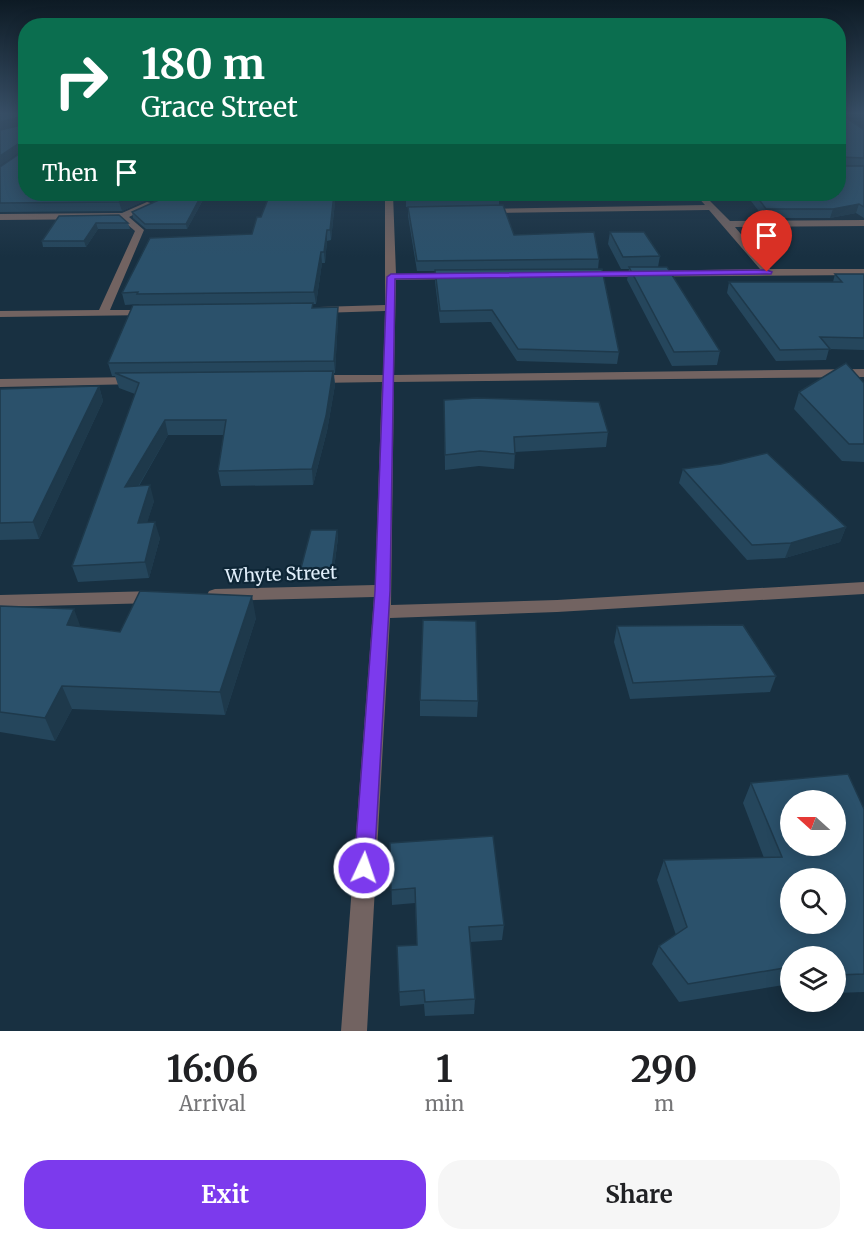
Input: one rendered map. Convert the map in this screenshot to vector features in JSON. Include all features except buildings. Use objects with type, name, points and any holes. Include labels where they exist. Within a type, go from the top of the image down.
[{"type":"street","points":[[0,217],[123,216],[157,201]]},
{"type":"street","points":[[354,1031],[383,591],[388,308],[397,212],[392,201]]},
{"type":"street","points":[[707,201],[767,272]]},
{"type":"street","points":[[474,211],[713,207]]},
{"type":"street","points":[[103,314],[140,230],[123,216]]},
{"type":"street","points":[[728,224],[864,224]]},
{"type":"street","points":[[567,275],[864,272]]},
{"type":"street","points":[[391,277],[462,276]]},
{"type":"street","points":[[305,310],[388,308]]},
{"type":"street","points":[[0,315],[163,313]]},
{"type":"street","points":[[306,379],[864,373]]},
{"type":"street","points":[[0,383],[153,381]]},
{"type":"street","points":[[380,612],[557,606],[864,588]]},
{"type":"street","name":"Whyte Street","points":[[203,596],[383,591]]},
{"type":"street","points":[[0,601],[167,597]]},
{"type":"route","points":[[364,868],[383,591],[388,308],[391,277],[767,272]]}]
